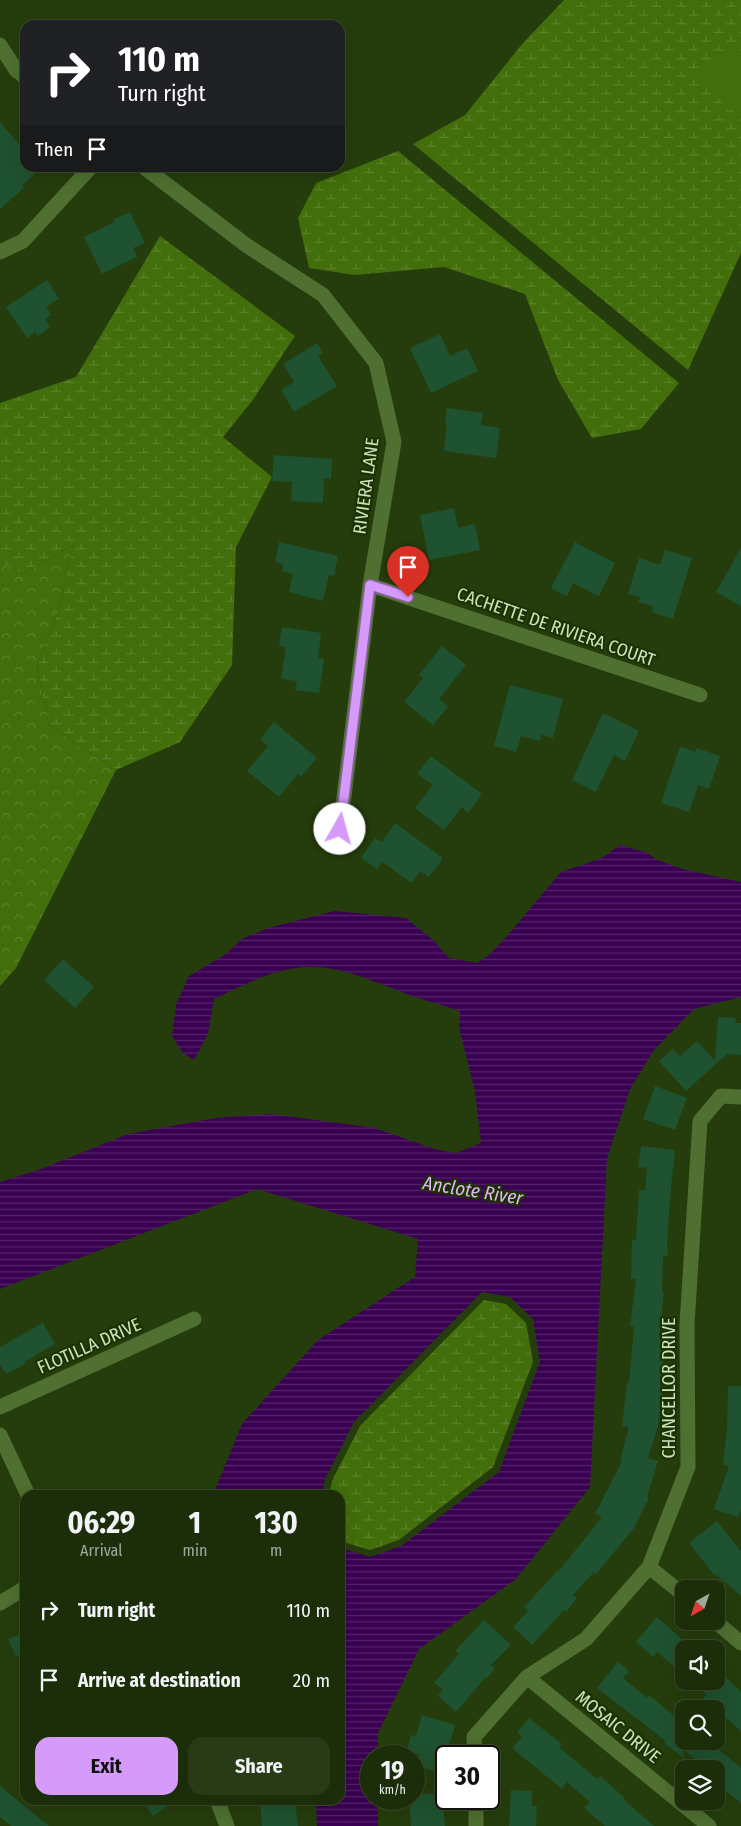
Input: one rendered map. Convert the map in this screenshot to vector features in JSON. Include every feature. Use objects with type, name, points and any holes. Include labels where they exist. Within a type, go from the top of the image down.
[{"type":"street","points":[[0,45],[20,73]]},
{"type":"street","points":[[0,252],[23,241],[86,172]]},
{"type":"street","name":"RIVIERA LANE","points":[[150,172],[246,246],[322,295],[376,363],[394,442],[370,585],[340,829]]},
{"type":"street","name":"CACHETTE DE RIVIERA COURT","points":[[370,585],[700,695]]},
{"type":"street","name":"CHANCELLOR DRIVE","points":[[474,1745],[474,1738],[527,1676],[586,1639],[649,1567],[688,1466],[687,1324],[700,1121],[721,1096],[741,1097]]},
{"type":"street","name":"FLOTILLA DRIVE","points":[[0,1407],[194,1319]]},
{"type":"street","points":[[0,1435],[26,1490]]},
{"type":"street","points":[[649,1567],[675,1588]]},
{"type":"street","points":[[0,1603],[20,1591]]},
{"type":"street","points":[[725,1629],[741,1643]]},
{"type":"street","name":"MOSAIC DRIVE","points":[[527,1676],[709,1826]]},
{"type":"street","points":[[219,1805],[227,1826]]},
{"type":"street","points":[[476,1810],[476,1826]]},
{"type":"green space","points":[[564,0],[741,0],[741,253],[688,370],[413,144],[465,115],[523,43]]},
{"type":"green space","points":[[741,50],[741,118],[691,75]]},
{"type":"green space","points":[[398,151],[679,383],[641,429],[592,438],[558,380],[525,294],[444,267],[355,275],[309,268],[298,218],[316,183]]},
{"type":"green space","points":[[160,236],[295,336],[252,401],[223,437],[272,477],[236,547],[232,665],[180,742],[116,770],[49,725],[37,665],[58,613],[73,545],[22,574],[0,562],[0,403],[76,377]]},
{"type":"green space","points":[[73,545],[58,613],[37,665],[49,725],[116,770],[16,968],[0,986],[0,562],[22,574]]},
{"type":"green space","points":[[484,1300],[506,1304],[526,1323],[533,1362],[493,1467],[399,1540],[370,1550],[345,1542],[345,1490],[330,1490],[332,1481],[360,1426]]},
{"type":"water","name":"Anclote River","points":[[620,845],[648,853],[655,859],[682,869],[741,882],[741,997],[694,1009],[654,1050],[630,1089],[607,1158],[590,1487],[516,1579],[419,1649],[378,1733],[378,1745],[360,1745],[360,1810],[378,1810],[378,1826],[317,1826],[316,1805],[345,1805],[345,1550],[370,1557],[401,1546],[499,1472],[540,1362],[533,1319],[510,1297],[482,1292],[354,1422],[325,1479],[323,1490],[215,1490],[242,1424],[318,1340],[415,1277],[418,1239],[257,1189],[0,1289],[0,1182],[41,1169],[128,1134],[216,1118],[271,1114],[375,1128],[434,1149],[456,1153],[481,1143],[475,1091],[459,1028],[460,1011],[414,997],[349,973],[310,967],[285,970],[264,976],[214,999],[208,1034],[194,1060],[183,1053],[172,1036],[176,1005],[189,976],[226,954],[242,939],[268,928],[335,911],[406,918],[434,941],[449,958],[477,963],[488,956],[508,935],[561,872],[602,858]]},
{"type":"building","points":[[0,122],[20,145],[20,172],[37,172],[22,185],[24,188],[0,209]]},
{"type":"building","points":[[130,212],[145,243],[133,248],[137,257],[102,274],[84,237]]},
{"type":"building","points":[[47,280],[59,299],[46,307],[51,315],[45,319],[50,327],[38,336],[35,332],[27,338],[6,307]]},
{"type":"building","points":[[440,334],[450,356],[467,348],[478,371],[431,393],[410,348]]},
{"type":"building","points":[[317,343],[323,353],[318,356],[337,386],[294,412],[281,390],[294,382],[283,364]]},
{"type":"building","points":[[447,408],[483,413],[481,425],[500,428],[496,458],[444,451]]},
{"type":"building","points":[[274,455],[332,459],[331,479],[324,478],[323,503],[291,501],[292,482],[272,481]]},
{"type":"building","points":[[454,508],[458,528],[475,524],[480,550],[429,560],[420,515]]},
{"type":"building","points":[[279,542],[338,556],[334,576],[329,575],[323,601],[289,592],[293,574],[282,571],[283,564],[275,562]]},
{"type":"building","points":[[575,542],[615,563],[599,596],[573,583],[567,596],[551,588]]},
{"type":"building","points":[[741,548],[741,606],[716,592]]},
{"type":"building","points":[[665,550],[692,558],[673,619],[652,612],[653,606],[638,602],[640,597],[628,594],[639,558],[660,565]]},
{"type":"building","points":[[282,627],[321,633],[318,658],[324,659],[319,693],[295,690],[297,681],[281,679],[286,647],[279,646]]},
{"type":"building","points":[[442,646],[466,665],[439,699],[448,707],[433,725],[404,702],[423,678],[419,675]]},
{"type":"building","points":[[510,685],[563,699],[553,738],[541,734],[540,741],[521,736],[516,752],[494,746]]},
{"type":"building","points":[[603,713],[639,731],[625,761],[614,755],[596,792],[572,780]]},
{"type":"building","points":[[274,722],[317,758],[301,777],[298,774],[279,797],[247,771],[268,746],[260,739]]},
{"type":"building","points":[[680,746],[695,752],[697,748],[720,756],[709,789],[698,785],[689,812],[661,803]]},
{"type":"building","points":[[431,756],[482,794],[468,813],[462,807],[444,830],[415,808],[433,785],[417,774]]},
{"type":"building","points":[[395,823],[443,858],[429,877],[420,871],[412,883],[382,862],[377,869],[361,858],[375,838],[382,842]]},
{"type":"building","points":[[63,959],[94,987],[75,1008],[44,980]]},
{"type":"building","points":[[718,1017],[736,1018],[735,1023],[741,1023],[741,1055],[727,1054],[686,1091],[659,1061],[673,1049],[680,1056],[697,1041],[715,1061]]},
{"type":"building","points":[[655,1086],[687,1098],[675,1130],[643,1119]]},
{"type":"building","points":[[641,1146],[675,1150],[667,1241],[668,1256],[663,1256],[662,1292],[664,1292],[659,1337],[665,1338],[660,1388],[663,1388],[658,1426],[648,1458],[658,1461],[647,1497],[649,1498],[634,1528],[596,1574],[594,1572],[573,1595],[577,1598],[566,1612],[564,1610],[532,1645],[513,1627],[528,1611],[524,1607],[559,1571],[602,1517],[595,1514],[622,1461],[620,1460],[629,1427],[622,1426],[627,1383],[629,1383],[634,1327],[630,1326],[636,1279],[631,1279],[632,1240],[636,1240],[639,1190],[645,1190],[647,1168],[638,1167]]},
{"type":"building","points":[[43,1323],[55,1344],[6,1374],[0,1364],[0,1347]]},
{"type":"building","points":[[728,1386],[741,1386],[741,1510],[738,1517],[714,1509],[729,1466],[723,1465],[727,1430]]},
{"type":"building","points":[[717,1521],[741,1551],[741,1596],[725,1583],[725,1580],[715,1576],[689,1543]]},
{"type":"building","points":[[657,1617],[683,1640],[675,1640],[675,1667],[657,1652],[653,1657],[636,1642]]},
{"type":"building","points":[[484,1620],[511,1645],[491,1665],[495,1669],[456,1712],[438,1696],[443,1690],[434,1683],[459,1654],[455,1651]]},
{"type":"building","points":[[20,1634],[20,1654],[16,1656],[8,1639]]},
{"type":"building","points":[[618,1662],[629,1671],[623,1678],[647,1698],[649,1695],[675,1717],[675,1750],[684,1750],[684,1758],[664,1743],[666,1741],[597,1688]]},
{"type":"building","points":[[725,1677],[741,1691],[741,1731],[725,1717],[725,1700],[705,1700],[703,1698],[707,1695],[701,1690],[725,1690]]},
{"type":"building","points":[[422,1715],[455,1725],[449,1745],[435,1745],[435,1771],[425,1768],[425,1745],[408,1745],[411,1735],[416,1736]]},
{"type":"building","points":[[529,1718],[562,1744],[559,1747],[597,1779],[600,1776],[654,1826],[605,1826],[584,1808],[590,1802],[567,1782],[562,1789],[512,1748],[522,1737],[517,1733]]},
{"type":"building","points":[[684,1750],[719,1750],[741,1768],[741,1803],[725,1791],[725,1760],[696,1760]]},
{"type":"building","points":[[0,1786],[20,1802],[20,1805],[23,1805],[49,1826],[11,1826],[0,1817]]},
{"type":"building","points":[[511,1790],[532,1791],[532,1806],[537,1806],[536,1826],[509,1826]]},
{"type":"building","points":[[425,1794],[435,1794],[435,1810],[444,1810],[445,1826],[411,1826],[410,1810],[425,1810]]},
{"type":"building","points":[[145,1805],[169,1805],[153,1816]]},
{"type":"building","points":[[260,1805],[296,1805],[298,1826],[262,1826]]},
{"type":"route","points":[[340,829],[370,585],[408,597]]}]
